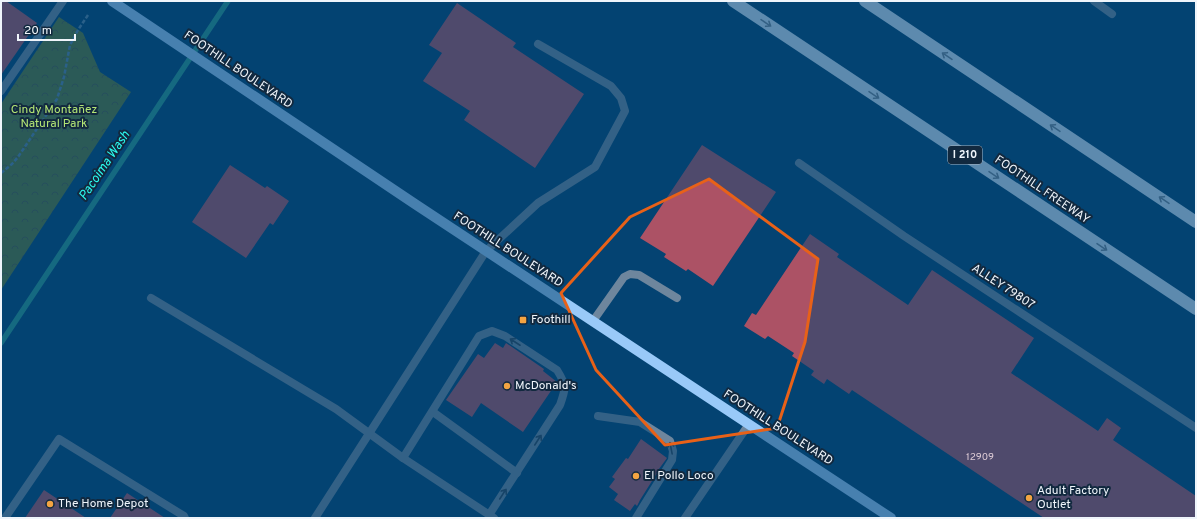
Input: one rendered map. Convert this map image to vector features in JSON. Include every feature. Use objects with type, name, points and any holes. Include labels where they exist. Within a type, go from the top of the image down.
[{"type":"highway","name":"FOOTHILL FREEWAY","points":[[733,1],[1196,310]]},
{"type":"highway","points":[[865,1],[1196,222]]},
{"type":"main road","name":"FOOTHILL BOULEVARD","points":[[112,1],[486,251],[891,518]]},
{"type":"lane","points":[[1,91],[63,1]]},
{"type":"lane","points":[[1094,1],[1112,14]]},
{"type":"lane","points":[[315,518],[486,251],[538,203],[595,167],[625,111],[621,98],[611,86],[538,44]]},
{"type":"lane","name":"ALLEY 79807","points":[[799,164],[910,240],[1196,428]]},
{"type":"lane","points":[[593,322],[624,277],[630,274],[639,275],[677,298]]},
{"type":"lane","points":[[151,298],[336,410],[403,458],[492,517],[517,473],[560,405],[565,388],[562,377],[557,370],[505,336],[492,331],[479,336],[403,458]]},
{"type":"lane","points":[[432,412],[517,473]]},
{"type":"lane","points":[[598,416],[640,422],[670,441],[673,451],[672,460],[636,518]]},
{"type":"lane","points":[[685,518],[749,424]]},
{"type":"lane","points":[[5,518],[59,439],[185,518]]},
{"type":"path","points":[[1,173],[18,157],[57,99],[64,77],[70,46],[88,15]]},
{"type":"highlighted area","points":[[709,179],[818,259],[805,342],[777,428],[665,445],[596,370],[561,293],[630,217]]},
{"type":"green space","name":"Cindy Montañez Natural Park","points":[[59,17],[83,33],[100,72],[131,92],[1,290],[1,104]]},
{"type":"building","points":[[1,1],[6,1],[37,23],[1,75]]},
{"type":"building","points":[[457,3],[516,43],[513,47],[584,94],[535,168],[464,120],[470,111],[423,81],[442,53],[429,45]]},
{"type":"building","points":[[702,145],[776,192],[713,286],[688,269],[686,271],[664,257],[666,254],[640,238]]},
{"type":"building","points":[[230,165],[265,188],[267,186],[289,201],[273,225],[270,223],[246,258],[192,222]]},
{"type":"building","points":[[810,234],[839,254],[837,257],[908,305],[932,270],[1034,338],[1011,373],[1098,431],[1107,418],[1121,428],[1113,440],[1196,496],[1196,518],[1044,518],[852,390],[849,394],[827,379],[824,384],[811,375],[814,371],[792,356],[794,353],[768,336],[765,339],[744,326],[752,313],[756,315]]},
{"type":"building","name":"McDonald's","points":[[495,343],[503,348],[506,343],[544,369],[543,371],[557,382],[523,432],[481,403],[472,417],[446,400],[478,354],[484,358]]},
{"type":"building","name":"El Pollo Loco","points":[[641,439],[667,458],[656,473],[637,506],[635,504],[630,511],[614,500],[618,494],[609,487],[615,479],[612,477],[626,458],[628,459]]},
{"type":"building","name":"The Home Depot","points":[[44,490],[86,518],[25,518]]},
{"type":"building","name":"The Home Depot","points":[[127,493],[165,518],[110,518]]},
{"type":"waterway","name":"Pacoima Wash","points":[[1,343],[228,1]]},
{"type":"place","name":"Foothill","points":[[523,320]]},
{"type":"place","name":"McDonald's","points":[[507,386]]},
{"type":"place","name":"El Pollo Loco","points":[[636,476]]},
{"type":"place","name":"Adult Factory Outlet","points":[[1029,498]]},
{"type":"place","name":"The Home Depot","points":[[50,504]]}]
